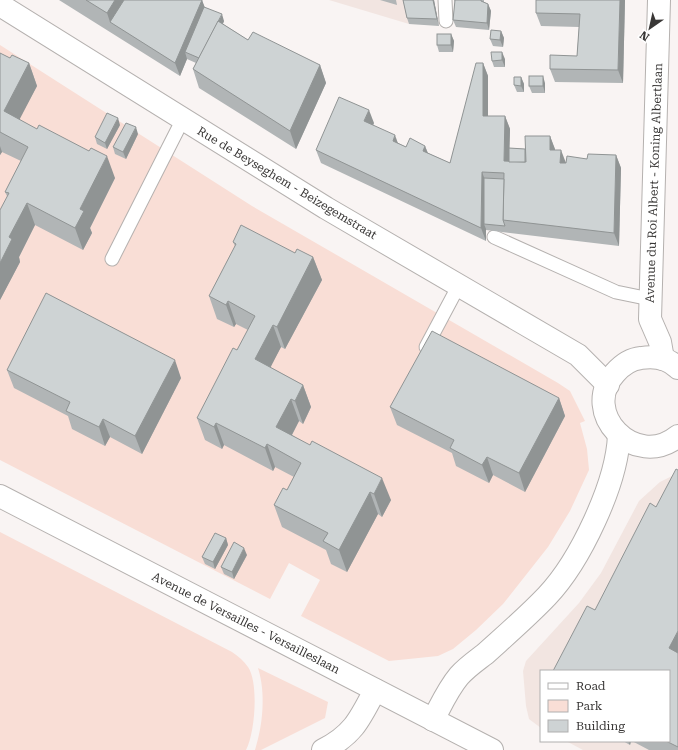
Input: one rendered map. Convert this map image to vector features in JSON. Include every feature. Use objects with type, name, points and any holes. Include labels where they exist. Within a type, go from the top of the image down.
[{"type":"street","name":"Avenue du Roi Albert - Koning Albertlaan","points":[[622,370],[643,330],[650,309],[659,0]]},
{"type":"street","name":"Rue de Beyseghem - Beizegemstraat","points":[[0,5],[326,208],[578,355],[592,357],[622,370],[651,357],[670,363]]},
{"type":"street","name":"Avenue du Roi Albert - Koning Albertlaan","points":[[650,309],[660,342],[670,363]]},
{"type":"street","points":[[622,370],[604,406],[612,427],[619,435],[633,444],[650,447],[662,446],[678,436]]},
{"type":"street","points":[[433,720],[459,676],[522,621],[556,584],[577,554],[611,483],[618,449],[619,435]]},
{"type":"street","points":[[611,483],[633,459],[650,447]]},
{"type":"street","name":"Avenue de Versailles - Versailleslaan","points":[[0,496],[492,750]]},
{"type":"street","points":[[323,750],[350,733],[360,720],[375,690]]},
{"type":"lane","points":[[445,0],[446,21]]},
{"type":"lane","points":[[112,259],[183,119]]},
{"type":"lane","points":[[494,237],[650,309]]},
{"type":"lane","points":[[419,361],[459,285]]},
{"type":"shaded area","points":[[329,0],[404,0],[409,24]]},
{"type":"shaded area","points":[[678,473],[678,750],[583,750],[568,742],[670,742],[670,670],[540,670],[540,727],[529,719],[526,706],[523,671],[526,661],[579,603],[601,573],[639,501],[660,482]]},
{"type":"green space","points":[[0,45],[252,206],[570,391],[585,421],[580,423],[587,449],[589,470],[570,511],[548,547],[503,604],[476,630],[453,649],[438,656],[389,661],[301,616],[320,580],[289,563],[270,599],[0,460]]},
{"type":"green space","points":[[0,532],[232,652],[241,659],[248,667],[251,674],[255,696],[252,732],[246,750],[0,750]]},
{"type":"green space","points":[[258,668],[328,702],[325,718],[261,750],[255,750],[262,720],[263,698]]},
{"type":"building","points":[[86,0],[115,0],[107,13]]},
{"type":"building","points":[[124,0],[202,0],[175,63],[110,22]]},
{"type":"building","points":[[403,0],[433,0],[437,19],[407,18]]},
{"type":"building","points":[[455,0],[481,0],[488,4],[487,23],[453,20]]},
{"type":"building","points":[[536,0],[620,0],[618,70],[550,69],[550,55],[577,56],[580,14],[536,13]]},
{"type":"building","points":[[204,7],[222,14],[199,58],[185,52]]},
{"type":"building","points":[[218,21],[248,40],[253,32],[320,65],[290,131],[193,69]]},
{"type":"building","points":[[491,30],[501,31],[500,40],[490,39]]},
{"type":"building","points":[[437,34],[451,34],[451,45],[437,45]]},
{"type":"building","points":[[491,52],[502,52],[502,60],[492,61]]},
{"type":"building","points":[[0,53],[10,58],[12,55],[29,63],[4,111],[37,129],[39,125],[89,151],[91,148],[107,156],[80,209],[84,211],[75,228],[27,203],[9,237],[12,239],[0,263],[0,210],[9,193],[5,192],[28,147],[0,132]]},
{"type":"building","points":[[476,63],[483,63],[483,116],[505,116],[504,161],[526,162],[525,136],[550,136],[550,150],[561,150],[560,163],[566,163],[567,156],[587,159],[588,154],[616,155],[614,233],[503,220],[504,173],[482,172],[481,228],[316,150],[339,97],[369,110],[364,121],[395,135],[393,141],[406,147],[410,138],[425,146],[423,151],[450,163]]},
{"type":"building","points":[[529,76],[543,76],[543,86],[529,86]]},
{"type":"building","points":[[514,77],[521,77],[521,86],[514,85]]},
{"type":"building","points":[[107,113],[118,118],[105,143],[95,137]]},
{"type":"building","points":[[126,123],[136,127],[123,152],[113,147]]},
{"type":"building","points":[[509,148],[525,149],[525,162],[509,162]]},
{"type":"building","points":[[484,178],[504,179],[503,220],[505,226],[484,224]]},
{"type":"building","points":[[241,225],[295,253],[297,249],[313,257],[277,327],[273,325],[255,359],[303,385],[295,401],[291,399],[276,427],[310,445],[312,441],[382,478],[374,494],[370,492],[339,550],[323,541],[328,533],[274,505],[283,488],[287,490],[301,463],[267,444],[265,448],[216,423],[214,427],[197,418],[233,348],[237,350],[255,316],[228,301],[226,305],[209,296],[236,244],[233,242]]},
{"type":"building","points":[[46,293],[175,360],[135,436],[103,419],[99,427],[66,411],[70,402],[7,370]]},
{"type":"building","points":[[432,331],[559,398],[519,473],[487,457],[482,465],[450,448],[454,440],[390,407]]},
{"type":"building","points":[[676,469],[678,470],[678,631],[669,648],[678,653],[678,747],[668,742],[670,742],[670,670],[554,670],[587,606],[595,610],[650,503],[656,507]]},
{"type":"building","points":[[215,533],[226,538],[213,562],[202,557]]},
{"type":"building","points":[[234,542],[244,548],[232,572],[221,567]]}]
